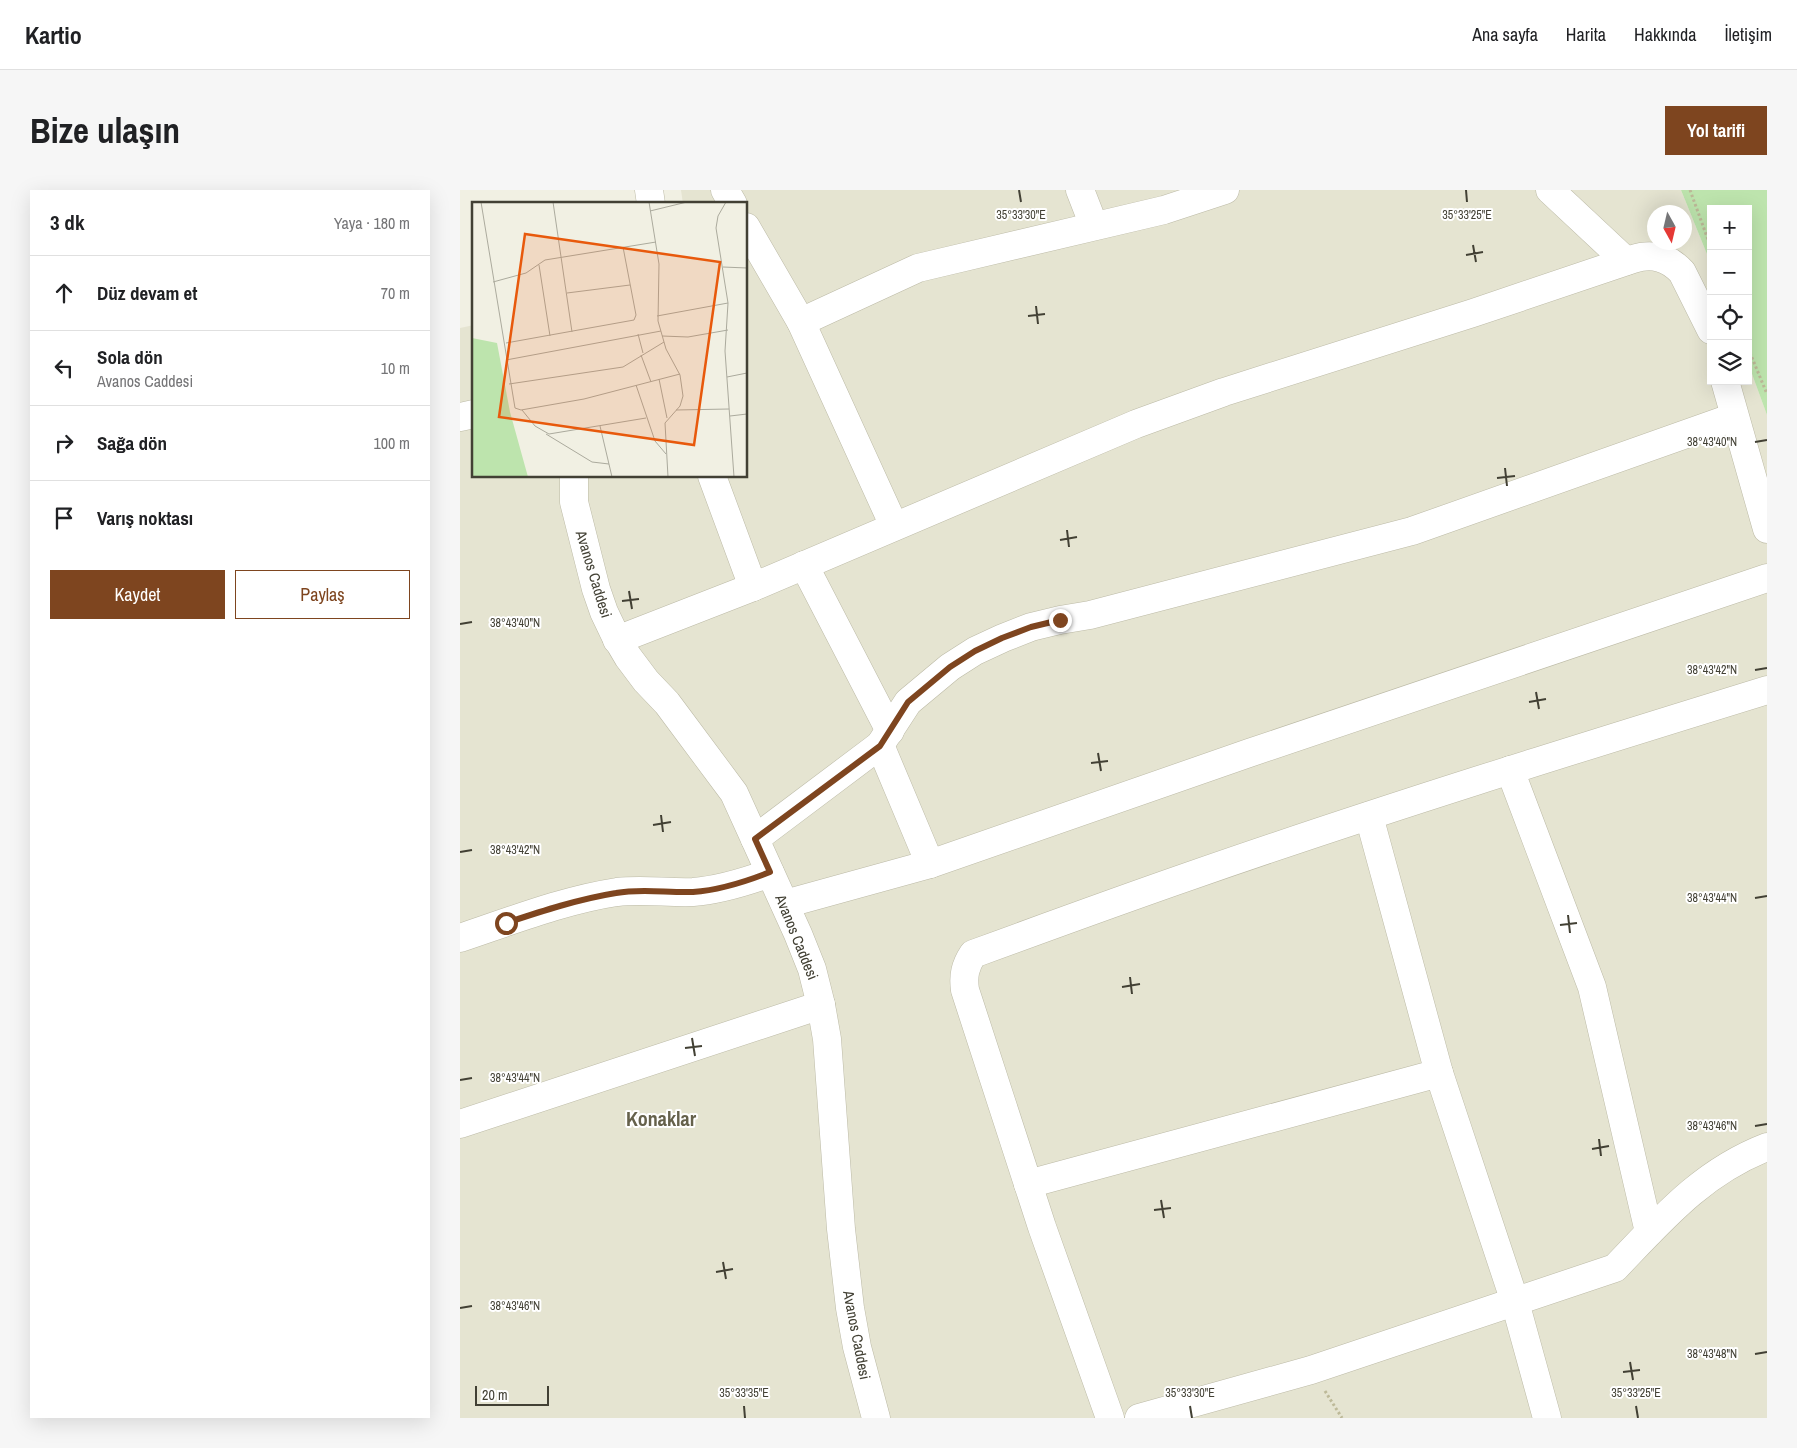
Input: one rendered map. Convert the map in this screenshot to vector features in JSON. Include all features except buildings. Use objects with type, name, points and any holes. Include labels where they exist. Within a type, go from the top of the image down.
[{"type":"street","points":[[725,190],[732,202]]},
{"type":"street","points":[[1080,190],[1094,226]]},
{"type":"street","points":[[801,322],[918,268],[1164,210],[1225,190]]},
{"type":"street","points":[[1550,190],[1626,261]]},
{"type":"street","points":[[748,230],[801,322],[894,526]]},
{"type":"street","points":[[618,640],[754,587],[1136,424],[1233,389],[1473,313],[1642,256],[1668,260],[1676,265],[1682,272],[1707,322]]},
{"type":"street","points":[[1726,385],[1767,529]]},
{"type":"street","points":[[755,839],[885,738],[908,702],[928,683],[975,651],[1002,638],[1031,627],[1090,615],[1412,531],[1734,417]]},
{"type":"street","name":"Avanos Caddesi","points":[[574,478],[574,502],[604,612],[628,657],[646,681],[668,703],[734,793],[785,904],[812,969],[827,1039],[841,1229],[849,1298],[857,1347],[876,1418]]},
{"type":"street","points":[[713,478],[754,587]]},
{"type":"street","points":[[804,565],[885,738],[930,864]]},
{"type":"street","points":[[785,904],[930,864],[1258,750],[1767,578]]},
{"type":"street","points":[[1110,1418],[1028,1184],[965,990],[964,973],[973,954],[1187,877],[1369,816],[1767,690]]},
{"type":"street","points":[[1510,770],[1592,987],[1649,1232]]},
{"type":"street","points":[[1369,816],[1439,1073],[1515,1302],[1546,1418]]},
{"type":"street","points":[[460,938],[552,908],[599,896],[635,891],[673,892],[715,889],[770,872]]},
{"type":"street","points":[[460,1124],[821,1005]]},
{"type":"street","points":[[1028,1184],[1439,1073]]},
{"type":"street","points":[[1139,1418],[1311,1370],[1615,1268],[1649,1232],[1707,1179],[1727,1165],[1767,1147]]},
{"type":"path","points":[[1690,190],[1707,237]]},
{"type":"path","points":[[1752,358],[1767,394]]},
{"type":"shaded area","points":[[681,190],[1681,190],[1687,205],[1647,205],[1647,250],[1692,250],[1692,217],[1707,254],[1707,385],[1752,385],[1752,374],[1767,415],[1767,1418],[460,1418],[460,328],[472,325],[472,478],[748,478],[748,202],[683,202]]},
{"type":"green space","points":[[1681,190],[1767,190],[1767,415],[1752,374],[1752,205],[1707,205],[1707,254],[1692,217],[1692,205],[1687,205]]},
{"type":"district","name":"Konaklar","points":[[661,1118]]},
{"type":"route","points":[[506,923],[552,908],[617,892],[653,890],[694,892],[733,885],[770,872],[755,839],[880,746],[908,702],[928,683],[975,651],[1002,638],[1031,627],[1060,620]]}]
